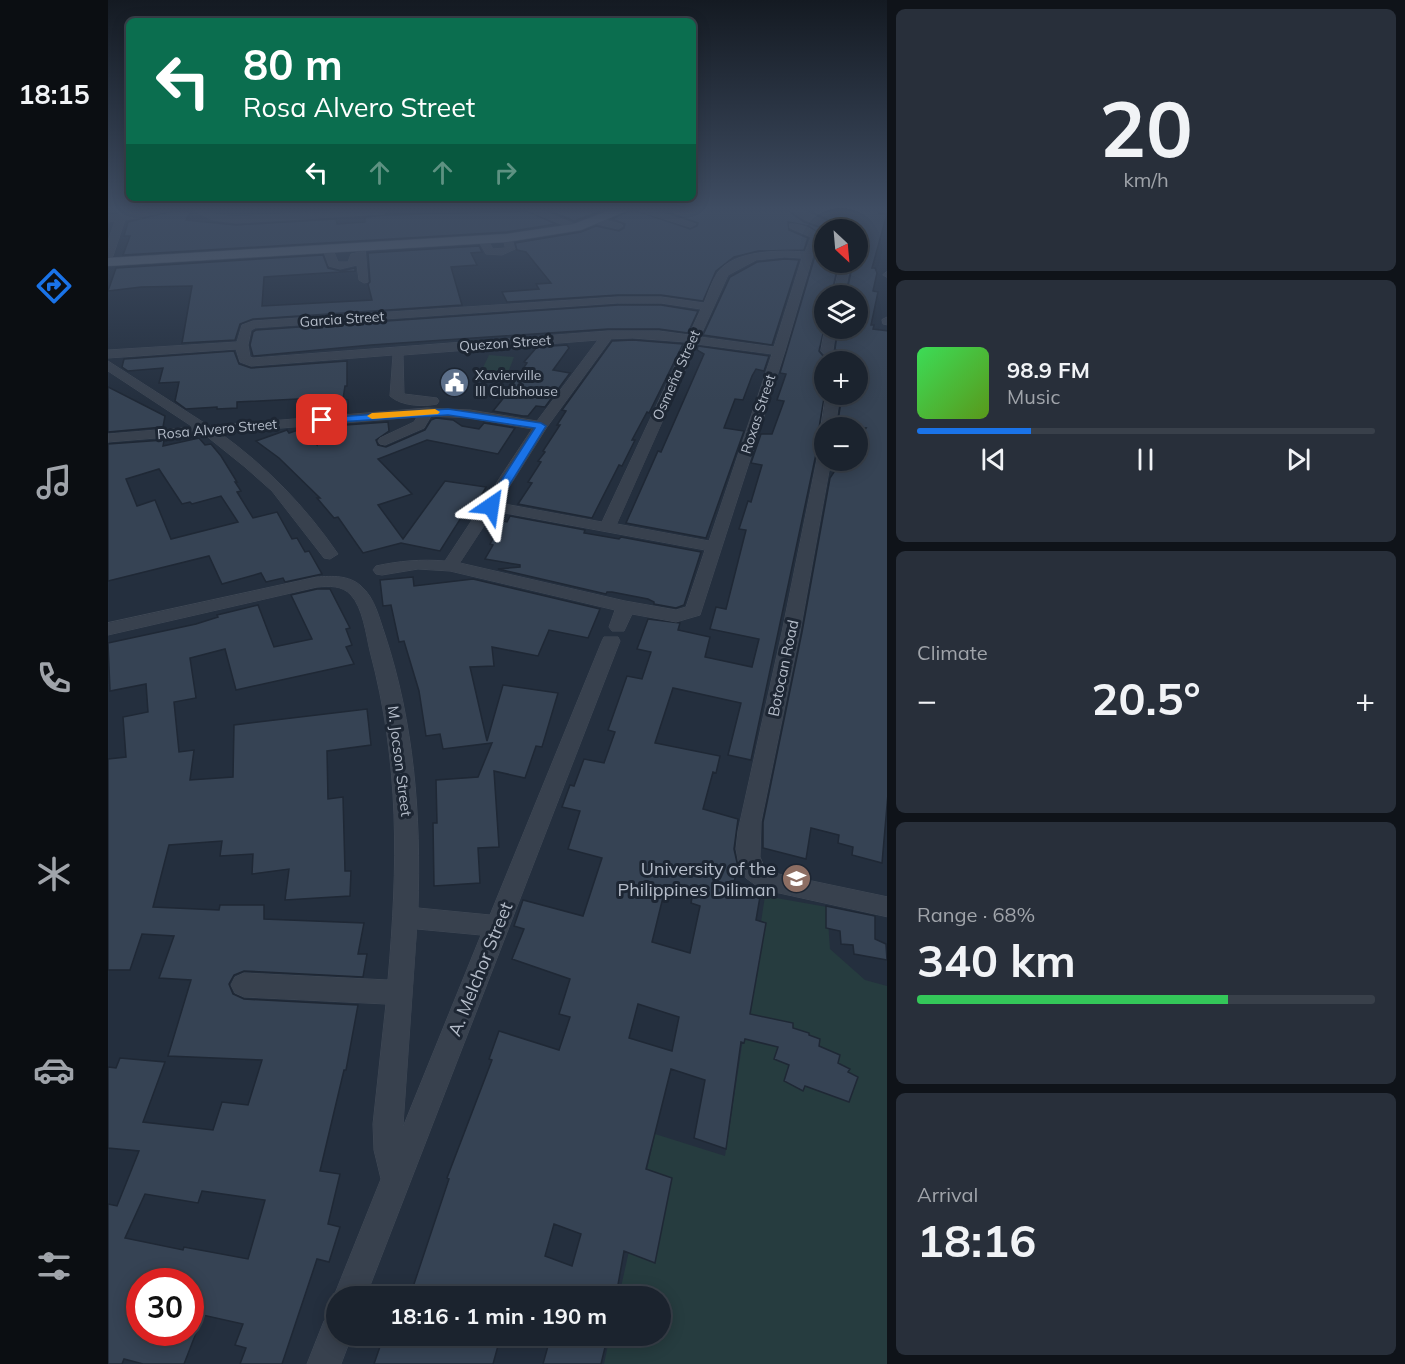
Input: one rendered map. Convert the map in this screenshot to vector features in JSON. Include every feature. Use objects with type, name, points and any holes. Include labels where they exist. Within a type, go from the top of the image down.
[{"type":"street","points":[[363,275],[364,280]]},
{"type":"street","name":"Osmeña Street","points":[[608,527],[722,275]]},
{"type":"street","name":"Roxas Street","points":[[625,607],[676,616],[688,614],[696,608],[802,275]]},
{"type":"street","name":"Garcia Street","points":[[242,345],[246,328],[253,325],[618,300],[661,300],[707,307]]},
{"type":"street","points":[[450,566],[541,426],[608,335]]},
{"type":"street","name":"Quezon Street","points":[[242,345],[244,359],[252,362],[608,335],[659,335],[779,351]]},
{"type":"street","points":[[108,354],[242,345]]},
{"type":"street","points":[[398,357],[397,396],[446,402],[463,408],[470,414]]},
{"type":"street","points":[[108,365],[208,430],[271,481],[330,554]]},
{"type":"street","points":[[391,414],[391,406],[401,398]]},
{"type":"street","points":[[385,441],[419,425],[427,412]]},
{"type":"street","name":"Rosa Alvero Street","points":[[108,438],[427,412],[470,414],[541,426]]},
{"type":"street","name":"Botocan Road","points":[[822,471],[747,843],[749,866],[760,878],[887,907]]},
{"type":"street","points":[[491,506],[714,547]]},
{"type":"street","points":[[382,570],[417,564],[450,566],[625,607]]},
{"type":"street","name":"M. Jocson Street","points":[[108,629],[317,582],[344,583],[354,588],[365,604],[385,664],[399,727],[409,827],[406,916],[388,1124],[389,1150],[397,1181]]},
{"type":"street","name":"A. Melchor Street","points":[[354,1286],[625,607]]},
{"type":"street","points":[[406,916],[431,921],[498,926]]},
{"type":"street","points":[[244,985],[399,993]]},
{"type":"street","points":[[324,1364],[331,1346]]},
{"type":"green space","points":[[489,355],[514,357],[506,378],[479,376]]},
{"type":"green space","points":[[765,896],[827,907],[830,949],[865,980],[887,986],[887,1364],[604,1364],[608,1346],[671,1346],[671,1286],[621,1286],[655,1134],[725,1156]]},
{"type":"building","points":[[114,275],[300,275],[264,277],[262,306],[372,300],[368,284],[369,275],[453,275],[462,305],[253,319],[240,324],[235,340],[182,343],[192,286],[141,287],[108,291]]},
{"type":"building","points":[[544,275],[714,275],[703,301],[661,295],[618,295],[507,302],[502,292],[539,289],[536,284],[551,283]]},
{"type":"building","points":[[734,275],[794,275],[772,345],[703,335],[730,277]]},
{"type":"building","points":[[809,275],[836,275],[834,285],[814,285],[814,339],[822,339],[819,351],[814,351],[814,405],[823,405],[821,417],[814,417],[814,463],[751,760],[728,755],[741,703],[673,688],[655,743],[720,756],[703,809],[738,819],[734,849],[738,867],[734,882],[761,891],[756,920],[766,923],[750,1014],[793,1023],[793,1028],[820,1039],[819,1046],[840,1055],[838,1063],[850,1069],[848,1072],[858,1077],[849,1102],[805,1086],[803,1091],[784,1081],[789,1065],[774,1059],[778,1047],[745,1039],[744,1043],[741,1042],[726,1149],[694,1138],[705,1080],[671,1069],[646,1169],[672,1178],[655,1263],[624,1251],[618,1286],[413,1286],[449,1179],[447,1178],[492,1060],[489,1059],[499,1031],[559,1050],[570,1017],[559,1014],[570,979],[512,959],[524,929],[514,926],[523,900],[583,916],[602,858],[568,849],[580,811],[562,807],[570,785],[574,786],[584,759],[604,763],[615,732],[608,730],[627,676],[642,679],[651,652],[637,649],[648,619],[680,623],[678,630],[710,637],[705,657],[752,667],[759,639],[710,629],[716,607],[726,609],[746,530],[739,529],[748,501],[751,502],[762,465],[751,463],[761,434],[772,434],[784,401],[777,400],[786,374],[780,373]],"holes":[[[666,885],[693,892],[691,903],[700,906],[690,953],[652,942]],[[638,1004],[679,1017],[672,1051],[629,1038]],[[554,1224],[581,1234],[572,1266],[545,1256]]]},
{"type":"building","points":[[850,275],[877,275],[873,291],[878,292],[871,325],[874,325],[873,329],[887,331],[887,806],[882,863],[852,855],[853,847],[838,843],[839,835],[811,828],[806,859],[763,848],[763,822],[802,632],[830,478],[835,471],[868,471],[868,417],[839,417],[840,405],[868,405],[868,351],[837,351],[836,339],[868,339],[868,285],[848,285]]},
{"type":"building","points":[[618,305],[661,305],[698,311],[688,333],[659,329],[608,329],[371,345],[253,356],[250,345],[253,332],[256,330]]},
{"type":"building","points":[[633,340],[683,344],[649,413],[647,412],[632,440],[635,440],[622,466],[619,465],[592,518],[518,504],[532,483],[528,482],[541,462],[538,461],[545,452],[543,451],[560,425],[557,425],[566,411],[562,410],[612,341]]},
{"type":"building","points":[[567,345],[569,348],[553,370],[570,373],[545,407],[536,406],[528,416],[493,411],[514,385],[512,385],[527,363],[524,362],[537,347]]},
{"type":"building","points":[[698,346],[769,356],[764,371],[756,369],[743,400],[735,399],[724,428],[744,431],[706,538],[626,523],[658,451],[661,452],[704,354],[697,350]]},
{"type":"building","points":[[234,351],[239,364],[251,368],[347,361],[347,386],[345,386],[343,399],[348,400],[348,412],[317,415],[317,398],[237,402],[237,408],[186,409],[175,401],[179,382],[159,383],[163,368],[128,371],[122,367],[124,359]]},
{"type":"building","points":[[108,387],[165,416],[163,427],[108,432]]},
{"type":"building","points":[[436,418],[453,420],[462,426],[479,429],[484,423],[515,428],[498,454],[427,440],[378,459],[412,494],[378,505],[403,539],[445,481],[486,487],[477,503],[471,502],[440,551],[401,543],[363,553],[338,517],[334,518],[317,498],[320,498],[279,458],[256,441],[287,430],[289,433],[298,430],[317,445],[317,427],[388,422],[389,431],[376,440],[378,445],[386,447],[425,430],[431,420]]},
{"type":"building","points":[[199,438],[205,445],[211,444],[237,482],[235,482],[241,491],[237,492],[253,518],[277,512],[292,539],[297,538],[305,552],[309,551],[322,574],[285,582],[283,578],[266,582],[261,573],[222,584],[209,556],[108,581],[108,444],[164,440],[163,446]],"holes":[[[159,469],[182,504],[190,502],[192,504],[221,496],[238,522],[171,539],[155,500],[137,506],[126,479]]]},
{"type":"building","points":[[510,516],[585,530],[584,533],[619,539],[621,537],[701,552],[684,605],[676,608],[654,604],[648,599],[612,592],[606,594],[498,569],[520,567],[520,565],[485,559],[493,545],[490,544],[503,521],[507,522]]},
{"type":"building","points":[[413,577],[414,586],[473,579],[600,609],[588,638],[549,630],[538,656],[492,647],[494,666],[470,667],[487,741],[503,685],[558,693],[542,747],[536,746],[525,778],[494,771],[499,847],[478,848],[480,883],[434,886],[433,823],[437,823],[436,780],[478,777],[492,743],[443,749],[440,734],[426,736],[419,691],[404,641],[399,642],[391,605],[383,606],[380,580]]},
{"type":"building","points":[[317,589],[330,589],[350,628],[346,629],[352,645],[346,647],[354,664],[236,690],[225,649],[190,658],[196,698],[174,702],[179,752],[194,750],[190,780],[233,777],[234,725],[367,709],[371,745],[327,751],[328,799],[343,797],[345,871],[351,871],[350,896],[285,900],[289,869],[252,874],[253,854],[220,856],[222,841],[169,845],[153,907],[219,910],[220,905],[264,905],[264,919],[364,923],[358,954],[367,954],[363,977],[244,971],[234,975],[229,984],[233,994],[244,999],[358,1005],[346,1070],[344,1070],[320,1171],[340,1174],[328,1224],[340,1227],[329,1262],[317,1259],[282,1364],[240,1364],[246,1348],[235,1345],[243,1324],[204,1315],[204,1268],[126,1268],[126,1346],[191,1346],[184,1364],[143,1364],[124,1359],[122,1364],[108,1364],[108,1204],[117,1206],[139,1151],[108,1148],[108,1067],[116,1068],[120,1058],[165,1062],[143,1122],[213,1130],[222,1102],[248,1105],[262,1060],[168,1056],[191,980],[159,978],[174,936],[142,934],[130,970],[108,970],[108,759],[126,757],[123,717],[148,712],[146,684],[110,691],[108,643],[196,624],[218,617],[217,615],[258,605],[274,647],[312,639],[291,595]],"holes":[[[202,1191],[265,1200],[248,1259],[184,1247],[183,1250],[125,1238],[145,1194],[198,1203]]]},
{"type":"building","points":[[826,906],[875,916],[875,939],[886,944],[887,960],[854,954],[853,945],[841,944],[840,931],[826,928]]},
{"type":"building","points":[[380,1346],[498,1346],[493,1364],[374,1364]]},
{"type":"building","points":[[548,1346],[605,1346],[601,1364],[543,1364]]},
{"type":"slow traffic","points":[[372,416],[435,412]]},
{"type":"place","name":"Xavierville III Clubhouse","points":[[454,383]]},
{"type":"place","name":"University of the Philippines Diliman","points":[[797,878]]},
{"type":"route","points":[[322,420],[448,412],[541,426],[491,506]]}]
